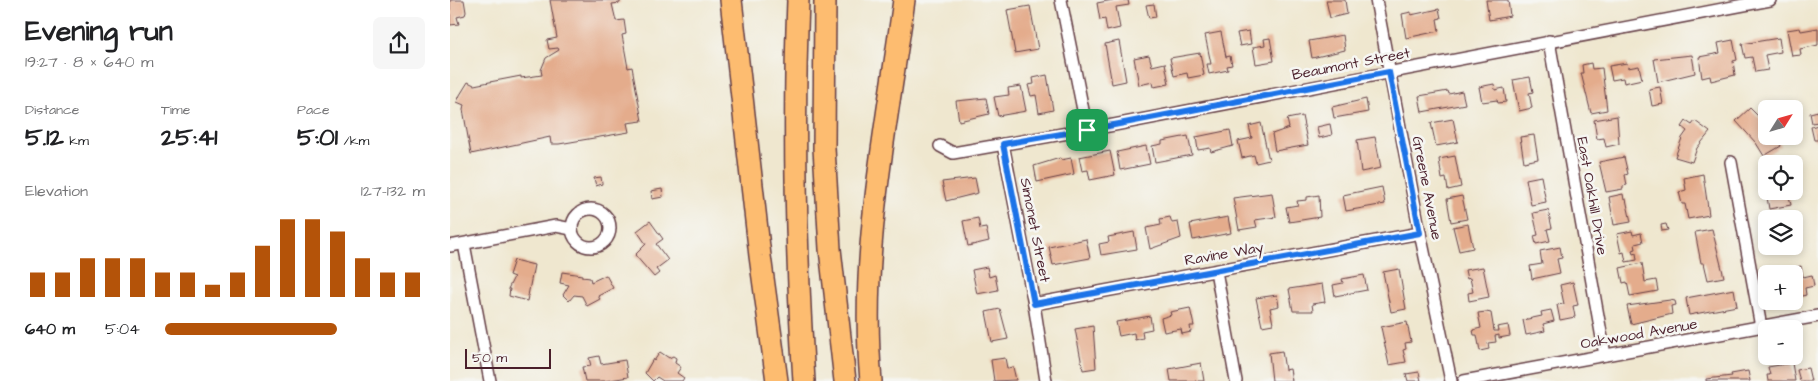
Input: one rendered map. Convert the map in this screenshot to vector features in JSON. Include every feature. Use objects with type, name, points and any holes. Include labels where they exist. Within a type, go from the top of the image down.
[{"type":"highway","points":[[731,0],[760,256],[778,381]]},
{"type":"highway","points":[[798,0],[794,166],[797,278],[804,381]]},
{"type":"highway","points":[[825,0],[824,148],[830,249],[845,381]]},
{"type":"highway","points":[[871,381],[868,314],[872,222],[881,145],[895,68],[904,0]]},
{"type":"street","points":[[1061,0],[1087,130]]},
{"type":"street","name":"Greene Avenue","points":[[1376,0],[1420,233],[1451,381]]},
{"type":"street","name":"Beaumont Street","points":[[940,146],[954,153],[1087,130],[1770,0]]},
{"type":"street","name":"East Oakhill Drive","points":[[1549,41],[1605,355]]},
{"type":"street","name":"Simonet Street","points":[[1003,144],[1034,304],[1046,381]]},
{"type":"street","points":[[1731,162],[1760,320]]},
{"type":"street","points":[[450,246],[556,226],[572,229]]},
{"type":"street","name":"Ravine Way","points":[[1034,304],[1420,233]]},
{"type":"street","points":[[464,244],[490,381]]},
{"type":"street","points":[[1216,271],[1236,381]]},
{"type":"street","name":"Oakwood Avenue","points":[[1797,320],[1818,316]]},
{"type":"street","name":"Oakwood Avenue","points":[[1464,381],[1758,328]]},
{"type":"building","points":[[450,0],[464,0],[466,12],[465,15],[457,17],[459,24],[450,25]]},
{"type":"building","points":[[550,0],[620,0],[620,3],[612,4],[616,21],[624,20],[626,34],[622,35],[628,68],[632,67],[642,121],[627,123],[629,132],[559,144],[551,144],[550,137],[471,154],[463,109],[464,105],[457,102],[460,95],[468,82],[474,85],[521,76],[521,78],[542,75],[541,70],[546,58],[559,50],[558,48],[549,49],[547,40],[557,38]]},
{"type":"building","points":[[1128,0],[1129,5],[1116,7],[1120,28],[1107,31],[1105,19],[1100,20],[1097,3]]},
{"type":"building","points":[[1326,0],[1345,0],[1347,14],[1330,18]]},
{"type":"building","points":[[1486,0],[1508,0],[1510,16],[1489,20]]},
{"type":"building","points":[[1154,4],[1156,17],[1149,18],[1146,5]]},
{"type":"building","points":[[1030,6],[1038,49],[1015,53],[1007,10]]},
{"type":"building","points":[[1439,9],[1441,18],[1437,19],[1439,31],[1406,38],[1402,14],[1411,12],[1411,15]]},
{"type":"building","points":[[1800,28],[1801,31],[1818,28],[1818,45],[1800,49],[1801,55],[1792,56],[1787,30]]},
{"type":"building","points":[[1249,31],[1251,44],[1240,46],[1237,33]]},
{"type":"building","points":[[1221,32],[1226,57],[1230,56],[1232,65],[1227,66],[1228,70],[1209,74],[1207,64],[1211,64],[1205,35]]},
{"type":"building","points":[[1343,35],[1345,50],[1312,58],[1309,41]]},
{"type":"building","points":[[1270,38],[1274,61],[1256,64],[1253,47],[1265,45],[1264,39]]},
{"type":"building","points":[[1779,38],[1781,52],[1765,55],[1768,70],[1755,72],[1752,57],[1745,58],[1742,44]]},
{"type":"building","points":[[1733,40],[1737,60],[1733,61],[1735,75],[1711,81],[1710,76],[1702,78],[1699,57],[1720,53],[1718,43]]},
{"type":"building","points":[[1119,41],[1126,81],[1112,84],[1105,44]]},
{"type":"building","points":[[1200,53],[1204,75],[1188,78],[1187,73],[1174,76],[1170,58]]},
{"type":"building","points":[[1149,55],[1152,66],[1165,63],[1169,84],[1154,87],[1153,82],[1139,85],[1134,58]]},
{"type":"building","points":[[1692,55],[1695,73],[1658,82],[1654,59]]},
{"type":"building","points":[[1591,63],[1592,69],[1602,68],[1607,110],[1591,113],[1581,73],[1583,73],[1582,65]]},
{"type":"building","points":[[1627,63],[1628,68],[1639,66],[1642,79],[1624,83],[1623,78],[1612,80],[1609,66]]},
{"type":"building","points":[[1047,75],[1053,110],[1039,113],[1036,95],[1031,96],[1028,85],[1034,84],[1033,78]]},
{"type":"building","points":[[1530,77],[1533,92],[1529,93],[1532,108],[1519,111],[1513,80]]},
{"type":"building","points":[[1494,84],[1495,90],[1504,88],[1506,102],[1498,103],[1497,100],[1482,102],[1479,87]]},
{"type":"building","points":[[1021,86],[1026,111],[998,116],[994,97],[1009,95],[1008,88]]},
{"type":"building","points":[[1660,87],[1663,104],[1652,106],[1649,89]]},
{"type":"building","points":[[1448,91],[1449,94],[1462,91],[1465,104],[1422,112],[1419,96]]},
{"type":"building","points":[[986,98],[989,114],[959,121],[956,101]]},
{"type":"building","points":[[1366,99],[1368,112],[1334,118],[1332,107]]},
{"type":"building","points":[[1750,108],[1758,116],[1758,145],[1781,146],[1763,155],[1756,143],[1736,121]]},
{"type":"building","points":[[1818,111],[1818,122],[1812,123],[1810,113]]},
{"type":"building","points":[[1302,116],[1308,145],[1275,151],[1272,134],[1289,128],[1287,119]]},
{"type":"building","points":[[1617,116],[1619,144],[1606,147],[1604,138],[1597,139],[1594,120]]},
{"type":"building","points":[[1453,119],[1458,142],[1436,146],[1431,123]]},
{"type":"building","points":[[1686,121],[1692,125],[1695,121],[1710,132],[1697,148],[1692,162],[1675,157],[1682,138],[1687,131],[1682,127]]},
{"type":"building","points":[[1261,123],[1269,160],[1256,163],[1254,155],[1242,158],[1238,141],[1252,138],[1249,126]]},
{"type":"building","points":[[1330,124],[1332,135],[1319,138],[1317,127]]},
{"type":"building","points":[[1818,125],[1818,140],[1814,140],[1811,127]]},
{"type":"building","points":[[1230,130],[1233,146],[1211,152],[1210,148],[1198,150],[1196,137]]},
{"type":"building","points":[[1534,135],[1538,159],[1524,162],[1520,137]]},
{"type":"building","points":[[1188,136],[1192,155],[1155,162],[1152,146],[1162,144],[1162,141]]},
{"type":"building","points":[[1375,137],[1381,168],[1361,172],[1357,140]]},
{"type":"building","points":[[1146,146],[1150,164],[1120,170],[1117,152]]},
{"type":"building","points":[[1110,151],[1115,175],[1090,180],[1088,170],[1082,171],[1079,157]]},
{"type":"building","points":[[1455,156],[1461,187],[1448,190],[1446,178],[1442,179],[1439,159]]},
{"type":"building","points":[[1624,157],[1628,174],[1625,175],[1627,185],[1623,186],[1623,189],[1606,192],[1599,162]]},
{"type":"building","points":[[1060,158],[1061,160],[1071,158],[1074,174],[1037,182],[1034,166]]},
{"type":"building","points":[[1703,174],[1709,215],[1688,219],[1685,204],[1682,204],[1679,192],[1686,190],[1684,178]]},
{"type":"building","points":[[1541,176],[1546,202],[1531,205],[1526,179]]},
{"type":"building","points":[[601,177],[602,184],[596,186],[594,178]]},
{"type":"building","points":[[975,178],[978,193],[946,201],[942,182]]},
{"type":"building","points":[[1382,187],[1385,204],[1346,211],[1343,195]]},
{"type":"building","points":[[662,189],[663,197],[652,199],[651,191]]},
{"type":"building","points":[[1272,193],[1276,217],[1255,220],[1257,227],[1239,230],[1233,198]]},
{"type":"building","points":[[1623,194],[1624,200],[1626,199],[1631,222],[1614,225],[1609,197]]},
{"type":"building","points":[[1319,195],[1320,217],[1289,222],[1286,207],[1298,205],[1297,201],[1307,200],[1307,197]]},
{"type":"building","points":[[1462,196],[1467,219],[1451,222],[1447,199]]},
{"type":"building","points":[[1768,200],[1790,200],[1791,205],[1769,209]]},
{"type":"building","points":[[1548,210],[1552,228],[1547,229],[1550,241],[1536,244],[1534,236],[1538,235],[1533,213]]},
{"type":"building","points":[[1170,217],[1172,223],[1178,222],[1181,238],[1150,249],[1146,228],[1161,225],[1160,219]]},
{"type":"building","points":[[1228,217],[1231,233],[1193,240],[1190,224]]},
{"type":"building","points":[[978,218],[980,229],[986,228],[989,241],[968,246],[963,221]]},
{"type":"building","points":[[650,221],[663,239],[656,244],[668,260],[656,269],[659,273],[654,277],[635,255],[646,244],[637,231]]},
{"type":"building","points":[[1468,224],[1473,248],[1459,251],[1453,227]]},
{"type":"building","points":[[1666,224],[1668,230],[1662,231],[1661,225]]},
{"type":"building","points":[[1712,229],[1724,277],[1708,280],[1704,263],[1701,263],[1695,232]]},
{"type":"building","points":[[1632,231],[1633,235],[1641,233],[1643,242],[1635,244],[1636,249],[1632,250],[1633,254],[1636,253],[1637,260],[1626,262],[1624,252],[1621,253],[1617,234]]},
{"type":"building","points":[[1134,232],[1137,249],[1101,255],[1099,244],[1109,242],[1108,237]]},
{"type":"building","points":[[1086,239],[1090,258],[1053,265],[1049,247]]},
{"type":"building","points":[[1560,247],[1562,258],[1557,259],[1560,273],[1532,279],[1530,266],[1542,264],[1540,251]]},
{"type":"building","points":[[514,260],[534,265],[527,301],[509,296],[510,289],[508,289],[514,277],[509,275]]},
{"type":"building","points":[[1642,263],[1645,282],[1656,280],[1658,291],[1630,296],[1627,282],[1623,283],[1620,268]]},
{"type":"building","points":[[987,267],[989,277],[995,275],[998,290],[977,294],[972,270]]},
{"type":"building","points":[[1483,267],[1489,297],[1469,301],[1468,293],[1473,292],[1470,278],[1467,279],[1465,270]]},
{"type":"building","points":[[1399,269],[1406,309],[1391,312],[1383,272]]},
{"type":"building","points":[[562,272],[582,275],[582,277],[590,278],[591,282],[606,275],[613,288],[598,296],[600,299],[587,306],[582,296],[574,295],[569,301],[563,295],[569,285],[560,283]]},
{"type":"building","points":[[1364,275],[1367,290],[1335,296],[1333,285],[1343,283],[1342,279]]},
{"type":"building","points":[[1812,275],[1814,286],[1805,288],[1806,295],[1803,296],[1803,277]]},
{"type":"building","points":[[1573,282],[1578,305],[1573,306],[1575,317],[1560,320],[1557,305],[1564,304],[1560,285]]},
{"type":"building","points":[[1322,284],[1325,302],[1312,304],[1313,311],[1293,311],[1289,289]]},
{"type":"building","points":[[1734,289],[1737,306],[1689,315],[1686,298]]},
{"type":"building","points":[[1277,295],[1279,306],[1270,308],[1273,324],[1262,326],[1256,298]]},
{"type":"building","points":[[1670,300],[1675,301],[1676,305],[1671,306],[1672,314],[1631,324],[1627,306]]},
{"type":"building","points":[[1190,308],[1194,326],[1190,326],[1191,332],[1182,334],[1181,329],[1164,332],[1161,318],[1171,315],[1170,312]]},
{"type":"building","points":[[1000,309],[1008,339],[992,342],[986,312]]},
{"type":"building","points":[[1551,310],[1554,321],[1543,324],[1545,331],[1526,335],[1523,320],[1542,316],[1541,312]]},
{"type":"building","points":[[1478,313],[1491,313],[1494,331],[1498,331],[1497,327],[1508,325],[1510,336],[1499,338],[1499,335],[1495,336],[1496,342],[1488,343],[1489,349],[1480,351],[1477,335],[1474,335],[1473,330],[1481,328]]},
{"type":"building","points":[[1150,316],[1152,329],[1142,331],[1143,338],[1135,340],[1134,333],[1119,336],[1116,322]]},
{"type":"building","points":[[1407,322],[1411,342],[1405,343],[1406,349],[1403,350],[1406,362],[1389,365],[1381,327]]},
{"type":"building","points":[[1093,326],[1096,368],[1083,370],[1075,329]]},
{"type":"building","points":[[1282,351],[1285,370],[1290,369],[1292,381],[1272,381],[1269,353]]},
{"type":"building","points":[[660,352],[669,358],[673,356],[676,358],[675,363],[681,367],[677,373],[684,378],[682,381],[663,381],[657,377],[653,381],[645,373],[653,359],[654,361]]},
{"type":"building","points":[[599,356],[601,364],[625,360],[628,377],[605,381],[585,381],[582,367],[591,366],[589,358]]},
{"type":"building","points":[[1005,358],[1007,368],[1013,367],[1016,380],[994,381],[991,360]]},
{"type":"building","points":[[1201,363],[1204,381],[1171,381],[1169,369]]},
{"type":"building","points":[[1792,365],[1795,381],[1768,381],[1767,375],[1770,375],[1768,367]]},
{"type":"building","points":[[1808,368],[1811,381],[1800,381],[1797,370]]},
{"type":"building","points":[[1748,371],[1750,381],[1706,381],[1706,379],[1732,376],[1731,374]]},
{"type":"building","points":[[1419,372],[1421,381],[1408,381],[1406,374]]},
{"type":"route","points":[[1389,72],[1420,233],[1034,304],[1003,144],[1087,130],[1389,72]]}]
